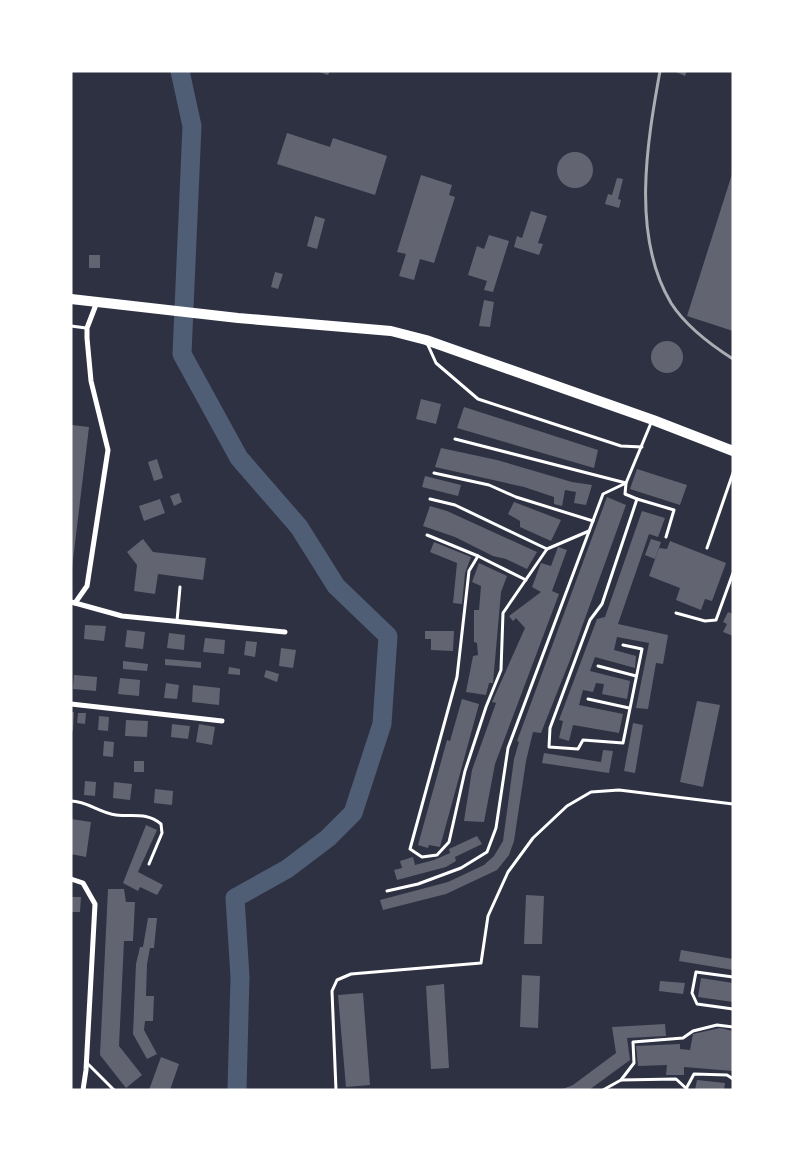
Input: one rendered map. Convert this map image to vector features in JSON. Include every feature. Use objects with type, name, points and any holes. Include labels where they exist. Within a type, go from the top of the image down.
[{"type":"main road","points":[[71,299],[238,318],[390,331],[426,340],[652,420],[733,451]]},
{"type":"street","points":[[98,302],[87,328],[91,381],[108,450],[87,586],[73,603],[122,616],[285,632]]},
{"type":"street","points":[[71,704],[222,721]]},
{"type":"street","points":[[71,878],[83,884],[95,904],[83,1090]]},
{"type":"lane","points":[[71,326],[87,328]]},
{"type":"lane","points":[[426,340],[436,363],[478,399],[621,446],[642,447]]},
{"type":"lane","points":[[652,420],[626,483],[625,494],[674,510],[666,537]]},
{"type":"lane","points":[[455,439],[626,483]]},
{"type":"lane","points":[[434,473],[489,485],[516,497],[593,521]]},
{"type":"lane","points":[[706,548],[733,473]]},
{"type":"lane","points":[[387,891],[418,884],[461,868],[487,852],[496,828],[508,748],[589,531],[603,494],[626,483]]},
{"type":"lane","points":[[430,499],[455,505],[547,549]]},
{"type":"lane","points":[[623,645],[642,649],[623,743],[583,740],[578,749],[549,747],[550,728],[590,620],[602,604],[637,499]]},
{"type":"lane","points":[[478,556],[469,571],[456,677],[410,849],[422,857],[437,854],[450,842],[465,771],[500,670],[503,613],[547,549],[589,531]]},
{"type":"lane","points":[[427,535],[478,556],[526,580]]},
{"type":"lane","points":[[676,613],[705,621],[716,620],[733,573]]},
{"type":"lane","points":[[177,622],[180,587]]},
{"type":"lane","points":[[598,666],[636,676]]},
{"type":"lane","points":[[588,699],[629,708]]},
{"type":"lane","points":[[336,1090],[332,991],[337,980],[351,974],[481,963],[488,916],[508,872],[533,838],[567,806],[591,792],[619,790],[733,804]]},
{"type":"lane","points":[[71,801],[79,801],[114,815],[151,816],[161,824],[162,833],[149,864]]},
{"type":"lane","points":[[733,978],[696,972],[692,993],[697,1004],[733,1009]]},
{"type":"lane","points":[[603,1090],[621,1080],[634,1063],[633,1042],[683,1038],[693,1031],[717,1025],[733,1027]]},
{"type":"lane","points":[[86,1062],[114,1090]]},
{"type":"lane","points":[[621,1080],[676,1079],[687,1088],[694,1074],[726,1075],[733,1079]]},
{"type":"building","points":[[316,71],[330,71],[328,75]]},
{"type":"building","points":[[674,71],[687,71],[685,76]]},
{"type":"building","points":[[287,133],[330,147],[333,138],[387,156],[375,195],[277,164]]},
{"type":"building","points":[[575,152],[582,153],[588,157],[592,163],[592,177],[588,183],[582,187],[575,188],[568,187],[562,183],[558,177],[557,170],[558,163],[562,157],[568,153]]},
{"type":"building","points":[[733,171],[733,331],[687,316]]},
{"type":"building","points":[[421,175],[452,185],[449,195],[455,197],[434,263],[420,259],[414,280],[399,276],[406,254],[397,252]]},
{"type":"building","points":[[617,178],[623,179],[618,199],[621,200],[619,208],[605,204],[608,194],[612,195]]},
{"type":"building","points":[[531,211],[547,216],[538,243],[543,244],[539,255],[514,247],[517,236],[522,238]]},
{"type":"building","points":[[315,216],[325,219],[317,249],[307,246]]},
{"type":"building","points":[[489,235],[509,241],[493,292],[484,290],[487,281],[468,275],[477,246],[484,249]]},
{"type":"building","points":[[89,255],[100,255],[100,268],[89,268]]},
{"type":"building","points":[[275,272],[283,274],[278,289],[271,287]]},
{"type":"building","points":[[484,300],[494,302],[490,327],[479,326]]},
{"type":"building","points":[[667,341],[673,342],[678,346],[682,351],[682,363],[678,368],[673,372],[667,373],[661,372],[656,368],[652,363],[651,357],[652,351],[656,346],[661,342]]},
{"type":"building","points":[[421,399],[441,404],[436,424],[416,419]]},
{"type":"building","points":[[464,407],[598,450],[594,468],[457,428]]},
{"type":"building","points":[[72,425],[89,427],[71,568]]},
{"type":"building","points":[[441,448],[497,460],[572,482],[592,485],[586,505],[574,503],[576,492],[565,490],[562,506],[554,504],[554,497],[524,487],[435,467]]},
{"type":"building","points":[[157,459],[163,478],[154,481],[148,462]]},
{"type":"building","points":[[637,469],[687,485],[680,505],[630,489]]},
{"type":"building","points":[[425,476],[461,485],[458,496],[422,487]]},
{"type":"building","points":[[179,493],[182,502],[174,506],[170,496]]},
{"type":"building","points":[[607,497],[626,505],[570,660],[541,733],[533,732],[526,761],[514,841],[509,855],[497,870],[446,894],[383,910],[380,900],[448,882],[484,865],[494,856],[503,841],[514,759],[519,742],[517,741]]},
{"type":"building","points":[[160,499],[165,513],[144,521],[139,506]]},
{"type":"building","points":[[514,502],[561,520],[551,541],[520,527],[520,521],[508,514]]},
{"type":"building","points":[[430,506],[447,511],[537,552],[527,569],[506,559],[493,556],[455,537],[423,526]]},
{"type":"building","points":[[642,511],[665,518],[658,537],[649,534],[618,624],[668,635],[663,664],[656,663],[648,709],[636,708],[649,643],[617,637],[614,650],[636,656],[635,668],[595,657],[590,671],[630,681],[627,699],[602,694],[604,684],[596,683],[593,692],[583,690],[579,705],[623,714],[619,733],[573,725],[569,741],[559,738],[563,721],[559,720],[597,619],[605,617]]},
{"type":"building","points":[[143,539],[153,552],[206,558],[203,580],[158,574],[155,594],[134,591],[137,565],[127,552]]},
{"type":"building","points":[[651,539],[661,542],[655,559],[645,555]]},
{"type":"building","points":[[670,541],[726,563],[712,601],[705,599],[701,610],[676,600],[680,588],[649,576],[659,548],[667,549]]},
{"type":"building","points":[[434,542],[471,557],[465,573],[462,604],[453,603],[457,563],[430,552]]},
{"type":"building","points":[[558,547],[567,550],[552,591],[559,594],[495,764],[484,822],[464,821],[472,770],[496,703],[492,702],[525,628],[516,618],[513,621],[509,616],[541,592],[532,587],[541,563],[551,566]]},
{"type":"building","points":[[479,563],[507,576],[501,592],[493,683],[489,683],[486,695],[466,692],[473,656],[478,655],[477,643],[474,642],[474,610],[479,610],[481,586],[472,582]]},
{"type":"building","points":[[728,612],[733,614],[733,636],[723,632],[727,624],[723,622]]},
{"type":"building","points":[[85,625],[106,626],[104,641],[84,639]]},
{"type":"building","points":[[127,630],[145,632],[143,649],[125,647]]},
{"type":"building","points":[[425,631],[454,631],[453,651],[431,650],[431,639],[425,639]]},
{"type":"building","points":[[169,633],[185,635],[184,650],[167,648]]},
{"type":"building","points":[[205,638],[225,640],[224,654],[203,652]]},
{"type":"building","points":[[246,641],[257,642],[255,657],[244,655]]},
{"type":"building","points":[[281,648],[296,650],[293,668],[279,666]]},
{"type":"building","points":[[165,659],[201,662],[201,668],[165,665]]},
{"type":"building","points":[[123,661],[148,664],[147,671],[123,669]]},
{"type":"building","points":[[229,667],[240,669],[240,675],[228,674]]},
{"type":"building","points":[[266,670],[279,674],[277,682],[264,677]]},
{"type":"building","points":[[74,675],[97,677],[96,691],[73,689]]},
{"type":"building","points":[[120,678],[140,680],[139,696],[118,694]]},
{"type":"building","points":[[166,683],[179,685],[177,699],[164,698]]},
{"type":"building","points":[[193,685],[220,688],[219,705],[192,702]]},
{"type":"building","points":[[462,699],[479,704],[440,847],[429,845],[428,848],[418,845],[447,740],[450,741]]},
{"type":"building","points":[[697,701],[720,705],[703,787],[680,782]]},
{"type":"building","points":[[71,712],[74,712],[73,731],[71,731]]},
{"type":"building","points":[[78,713],[86,713],[85,724],[77,723]]},
{"type":"building","points":[[99,716],[109,717],[108,731],[98,730]]},
{"type":"building","points":[[126,720],[148,721],[147,737],[125,736]]},
{"type":"building","points":[[633,723],[643,725],[635,773],[624,771]]},
{"type":"building","points":[[172,724],[190,726],[188,739],[171,737]]},
{"type":"building","points":[[199,724],[215,727],[212,745],[196,742]]},
{"type":"building","points":[[104,741],[114,742],[113,757],[103,756]]},
{"type":"building","points":[[603,750],[613,751],[609,773],[542,763],[544,753],[601,762]]},
{"type":"building","points":[[134,761],[144,761],[144,772],[134,772]]},
{"type":"building","points":[[85,781],[96,782],[95,796],[84,795]]},
{"type":"building","points":[[114,782],[132,784],[130,800],[113,798]]},
{"type":"building","points":[[155,789],[173,791],[172,805],[154,803]]},
{"type":"building","points":[[71,819],[91,822],[86,857],[71,854]]},
{"type":"building","points":[[146,825],[157,830],[138,872],[163,885],[157,895],[140,887],[138,891],[123,883]]},
{"type":"building","points":[[477,836],[482,844],[455,857],[456,861],[446,867],[397,880],[394,870],[402,868],[400,861],[413,857],[415,865],[434,860],[450,853],[449,849]]},
{"type":"building","points":[[108,889],[124,889],[126,902],[135,902],[133,941],[124,941],[119,1046],[142,1075],[126,1088],[100,1055]]},
{"type":"building","points":[[526,895],[544,896],[542,944],[524,944]]},
{"type":"building","points":[[71,897],[81,897],[80,912],[71,912]]},
{"type":"building","points":[[148,918],[157,918],[154,948],[150,948],[147,964],[146,996],[154,996],[153,1021],[145,1021],[144,1030],[157,1054],[147,1059],[133,1034],[136,964],[140,947],[143,947]]},
{"type":"building","points":[[681,950],[733,959],[733,970],[679,961]]},
{"type":"building","points":[[522,975],[540,976],[538,1028],[520,1027]]},
{"type":"building","points":[[701,978],[733,983],[733,1002],[698,997]]},
{"type":"building","points":[[660,981],[685,983],[683,994],[659,991]]},
{"type":"building","points":[[444,984],[449,1068],[431,1069],[426,986]]},
{"type":"building","points":[[363,993],[370,1085],[346,1087],[338,995]]},
{"type":"building","points":[[665,1024],[666,1036],[627,1038],[630,1060],[589,1090],[560,1090],[573,1085],[616,1053],[612,1027]]},
{"type":"building","points":[[720,1028],[733,1031],[733,1071],[684,1067],[684,1075],[666,1075],[667,1065],[638,1066],[636,1046],[680,1044],[680,1049],[690,1050],[693,1034]]},
{"type":"building","points":[[161,1057],[179,1064],[170,1090],[149,1090]]},
{"type":"building","points":[[697,1080],[725,1083],[724,1090],[695,1090]]},
{"type":"waterway","points":[[180,71],[192,126],[182,354],[239,458],[299,527],[336,586],[388,636],[382,724],[353,813],[328,838],[287,869],[235,898],[240,977],[237,1090]]},
{"type":"railway","points":[[660,71],[647,158],[647,219],[651,249],[659,277],[671,303],[699,334],[733,359]]}]
